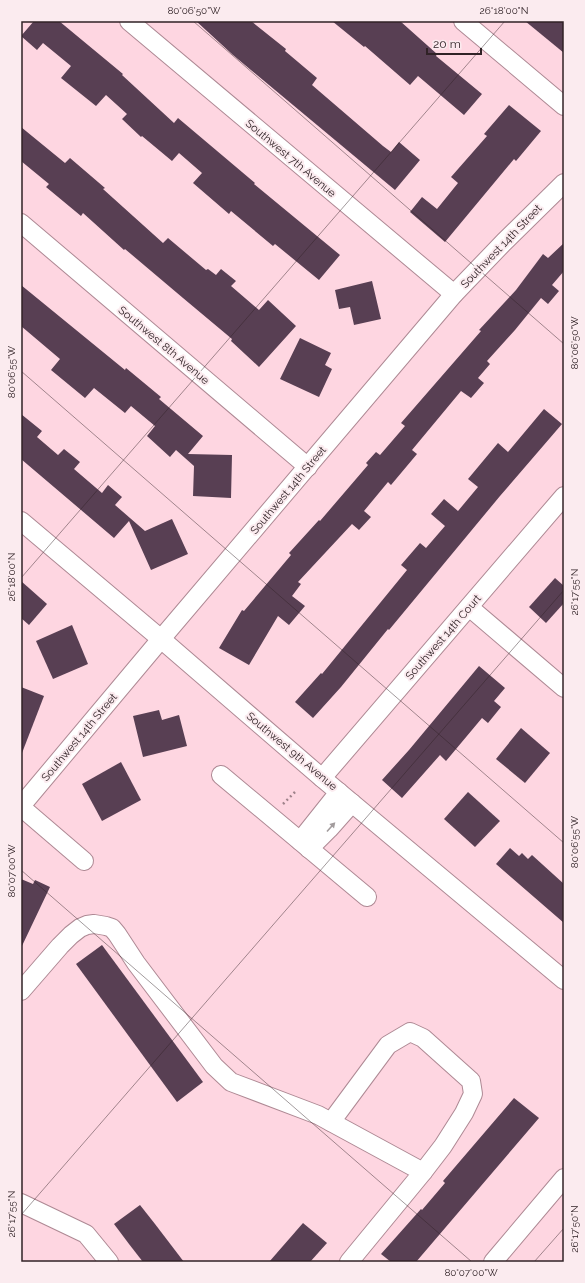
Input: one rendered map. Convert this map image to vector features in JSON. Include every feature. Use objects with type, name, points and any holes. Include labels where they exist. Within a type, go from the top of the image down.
[{"type":"street","name":"Southwest 7th Avenue","points":[[129,21],[454,294]]},
{"type":"street","points":[[463,21],[564,106]]},
{"type":"street","name":"Southwest 14th Street","points":[[21,807],[161,639],[454,294],[564,183]]},
{"type":"street","name":"Southwest 8th Avenue","points":[[21,223],[308,467]]},
{"type":"street","name":"Southwest 14th Court","points":[[322,778],[564,496]]},
{"type":"street","name":"Southwest 9th Avenue","points":[[21,521],[322,778],[564,980]]},
{"type":"street","points":[[469,607],[564,688]]},
{"type":"street","points":[[221,775],[368,897]]},
{"type":"street","points":[[304,845],[346,797]]},
{"type":"street","points":[[21,807],[84,861]]},
{"type":"street","points":[[21,991],[60,946],[80,928],[94,924],[112,928],[136,964],[221,1074],[231,1082],[318,1115],[423,1172]]},
{"type":"street","points":[[331,1122],[388,1045],[410,1032],[423,1038],[471,1081],[473,1094],[464,1113],[443,1146],[349,1262]]},
{"type":"street","points":[[494,1262],[564,1178]]},
{"type":"street","points":[[21,1203],[86,1234],[109,1262]]},
{"type":"building","points":[[34,21],[59,21],[123,74],[122,75],[174,123],[178,118],[255,183],[254,184],[340,255],[319,280],[275,244],[273,246],[231,211],[229,214],[193,183],[202,173],[179,153],[172,161],[142,136],[141,137],[122,119],[127,114],[106,95],[96,106],[61,78],[71,66],[43,43],[37,50],[21,36]]},
{"type":"building","points":[[196,21],[251,21],[286,49],[285,51],[317,78],[312,85],[383,146],[391,152],[399,142],[420,160],[395,190],[233,55]]},
{"type":"building","points":[[332,21],[400,21],[437,54],[436,56],[482,94],[464,115],[418,76],[410,85],[365,46],[364,47]]},
{"type":"building","points":[[525,21],[564,21],[564,53]]},
{"type":"building","points":[[509,105],[541,131],[516,161],[514,159],[445,242],[410,212],[422,197],[437,209],[458,183],[451,177],[487,136],[484,134]]},
{"type":"building","points":[[21,127],[65,163],[70,158],[105,188],[103,189],[163,243],[168,238],[206,270],[208,269],[216,275],[221,269],[236,281],[231,286],[259,310],[268,300],[296,326],[259,367],[231,341],[232,339],[125,249],[124,250],[83,213],[81,216],[46,187],[49,184],[21,161]]},
{"type":"building","points":[[564,243],[564,271],[552,285],[559,291],[548,304],[541,298],[487,361],[490,364],[478,378],[484,383],[471,398],[461,391],[412,450],[417,454],[391,485],[388,482],[364,511],[371,517],[359,530],[352,524],[298,582],[301,584],[292,596],[305,606],[289,625],[278,616],[249,665],[219,648],[242,610],[244,611],[291,555],[289,553],[319,520],[320,521],[368,465],[366,463],[376,452],[380,455],[405,426],[401,423],[481,331],[479,330],[516,290],[543,254],[548,258]]},
{"type":"building","points":[[372,281],[381,319],[354,325],[350,307],[339,309],[335,290]]},
{"type":"building","points":[[21,285],[125,370],[126,368],[161,397],[159,399],[203,436],[188,454],[232,455],[231,498],[193,496],[194,466],[176,450],[170,457],[147,436],[155,426],[131,406],[125,413],[94,388],[85,398],[51,370],[60,359],[21,326]]},
{"type":"building","points":[[300,338],[331,353],[325,365],[332,369],[319,397],[280,379]]},
{"type":"building","points":[[544,409],[562,424],[389,630],[388,629],[341,687],[313,718],[295,702],[321,673],[322,674],[407,570],[401,565],[420,543],[426,548],[445,526],[431,514],[444,499],[458,511],[478,487],[468,479],[498,443],[508,452]]},
{"type":"building","points":[[21,414],[42,431],[37,437],[58,455],[64,449],[80,462],[74,469],[102,493],[108,485],[122,497],[115,505],[145,531],[172,519],[188,554],[151,570],[129,521],[114,538],[21,459]]},
{"type":"building","points":[[555,578],[564,586],[564,603],[546,623],[529,607]]},
{"type":"building","points":[[21,581],[47,604],[29,625],[21,618]]},
{"type":"building","points":[[72,625],[88,664],[53,679],[36,641]]},
{"type":"building","points":[[479,666],[505,688],[494,701],[501,707],[488,723],[482,718],[446,761],[440,755],[402,798],[382,780]]},
{"type":"building","points":[[21,687],[44,696],[22,753],[21,753]]},
{"type":"building","points":[[159,710],[162,720],[179,715],[187,746],[143,757],[133,716]]},
{"type":"building","points":[[521,728],[550,753],[525,783],[496,759]]},
{"type":"building","points":[[121,762],[141,800],[102,821],[82,784]]},
{"type":"building","points":[[468,792],[500,821],[475,847],[444,819]]},
{"type":"building","points":[[510,848],[519,856],[522,853],[528,859],[532,855],[564,884],[564,923],[496,864]]},
{"type":"building","points":[[21,879],[33,884],[35,880],[50,887],[21,948]]},
{"type":"building","points":[[102,945],[203,1082],[177,1102],[76,964]]},
{"type":"building","points":[[514,1098],[539,1118],[416,1262],[391,1262],[381,1254],[421,1209],[422,1210],[445,1183],[443,1181]]},
{"type":"building","points":[[140,1205],[184,1262],[143,1262],[129,1244],[114,1224]]},
{"type":"building","points":[[303,1223],[327,1243],[310,1262],[269,1262]]}]
